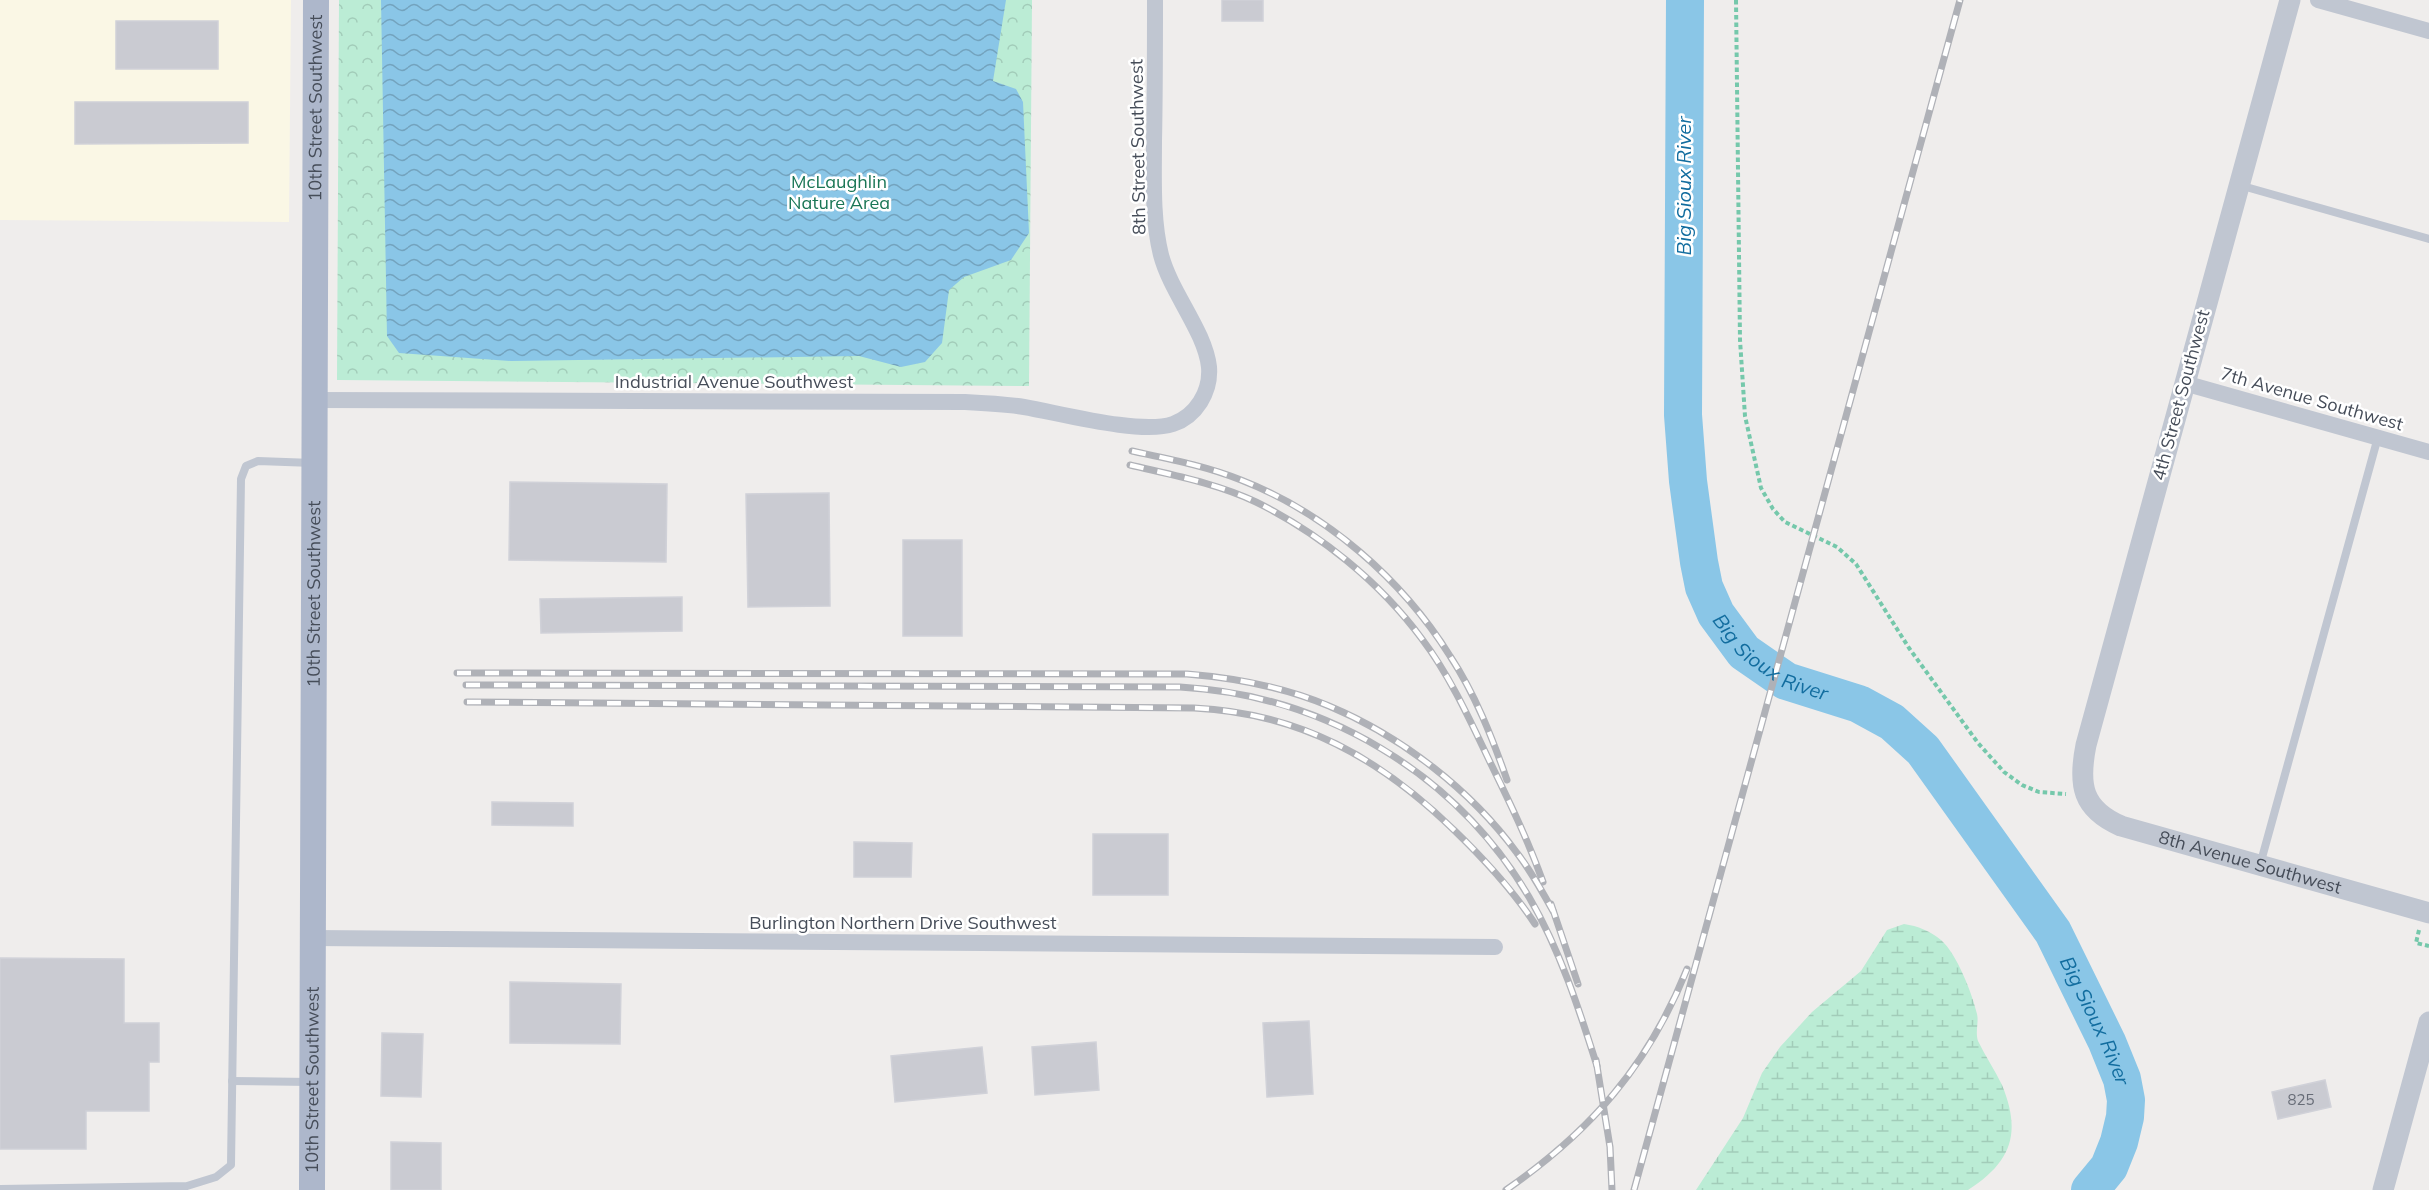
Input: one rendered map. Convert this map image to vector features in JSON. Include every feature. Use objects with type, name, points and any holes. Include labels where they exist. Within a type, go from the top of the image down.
[{"type":"main road","name":"10th Street Southwest","points":[[312,1190],[316,0]]},
{"type":"street","name":"8th Street Southwest","points":[[1151,428],[1173,424],[1190,414],[1202,401],[1208,386],[1209,368],[1205,351],[1170,283],[1161,254],[1156,219],[1154,173],[1155,0]]},
{"type":"street","name":"4th Street Southwest","points":[[2084,791],[2082,778],[2086,745],[2290,0]]},
{"type":"street","points":[[2318,0],[2429,31]]},
{"type":"street","name":"7th Avenue Southwest","points":[[2184,383],[2429,452]]},
{"type":"street","name":"Industrial Avenue Southwest","points":[[314,400],[965,402],[1021,407],[1151,428]]},
{"type":"street","name":"8th Avenue Southwest","points":[[2084,791],[2099,814],[2121,826],[2429,913]]},
{"type":"street","name":"Burlington Northern Drive Southwest","points":[[312,938],[1495,947]]},
{"type":"street","points":[[2383,1190],[2429,1022]]},
{"type":"lane","points":[[2239,185],[2429,239]]},
{"type":"lane","points":[[2260,865],[2378,437]]},
{"type":"lane","points":[[0,1189],[187,1186],[216,1177],[231,1165],[241,479],[246,466],[258,461],[314,463]]},
{"type":"lane","points":[[232,1081],[312,1082]]},
{"type":"path","points":[[1736,0],[1740,340],[1745,416],[1761,488],[1785,522],[1837,547],[1856,564],[1909,648],[1978,743],[2004,772],[2022,785],[2039,792],[2062,794],[2084,791]]},
{"type":"path","points":[[2416,943],[2429,946]]},
{"type":"shaded area","points":[[0,0],[291,0],[289,222],[0,220]]},
{"type":"green space","name":"McLaughlin Nature Area","points":[[339,0],[1032,0],[1029,386],[337,380]]},
{"type":"green space","points":[[1904,924],[1924,929],[1947,946],[1972,996],[1977,1017],[1978,1041],[2002,1085],[2011,1118],[2009,1145],[1994,1169],[1968,1190],[1696,1190],[1743,1118],[1762,1073],[1780,1047],[1812,1012],[1861,971],[1887,930]]},
{"type":"water","name":"McLaughlin Nature Area","points":[[381,0],[1006,0],[993,81],[1016,89],[1023,102],[1029,233],[1011,260],[964,277],[949,290],[942,343],[925,362],[901,367],[859,356],[511,361],[399,353],[387,336]]},
{"type":"building","points":[[1222,0],[1263,0],[1263,21],[1222,21]]},
{"type":"building","points":[[116,21],[218,21],[218,69],[116,69]]},
{"type":"building","points":[[75,102],[248,102],[248,143],[75,144]]},
{"type":"building","points":[[510,482],[667,484],[666,562],[509,560]]},
{"type":"building","points":[[829,493],[830,606],[748,607],[746,494]]},
{"type":"building","points":[[903,540],[962,540],[962,636],[903,636]]},
{"type":"building","points":[[682,597],[682,631],[541,633],[540,599]]},
{"type":"building","points":[[492,802],[573,803],[573,826],[492,825]]},
{"type":"building","points":[[1093,834],[1168,834],[1168,895],[1093,895]]},
{"type":"building","points":[[854,842],[912,843],[911,877],[854,877]]},
{"type":"building","points":[[0,958],[124,959],[124,1023],[159,1023],[159,1062],[149,1062],[149,1111],[86,1111],[86,1149],[0,1149]]},
{"type":"building","points":[[510,982],[621,984],[620,1044],[510,1043]]},
{"type":"building","points":[[1309,1021],[1313,1094],[1267,1097],[1263,1023]]},
{"type":"building","points":[[382,1033],[423,1034],[421,1097],[381,1096]]},
{"type":"building","points":[[1096,1042],[1099,1090],[1035,1095],[1032,1047]]},
{"type":"building","points":[[982,1047],[987,1093],[895,1102],[891,1056]]},
{"type":"building","points":[[2325,1080],[2331,1107],[2278,1119],[2272,1092]]},
{"type":"building","points":[[391,1142],[441,1143],[441,1190],[391,1190]]},
{"type":"waterway","name":"Big Sioux River","points":[[1685,0],[1683,415],[1688,481],[1704,587],[1716,614],[1744,652],[1786,681],[1859,704],[1892,722],[1923,750],[2053,932],[2107,1042],[2122,1079],[2126,1100],[2125,1117],[2119,1142],[2109,1167],[2090,1190]]},
{"type":"railway","points":[[1634,1190],[1960,0]]},
{"type":"railway","points":[[1132,451],[1187,463],[1241,480],[1303,511],[1332,530],[1359,552],[1409,601],[1450,656],[1482,716],[1507,780]]},
{"type":"railway","points":[[1130,465],[1210,485],[1256,502],[1303,528],[1325,544],[1368,579],[1387,598],[1422,639],[1451,683],[1511,806],[1543,882]]},
{"type":"railway","points":[[457,673],[1187,674],[1260,684],[1312,699],[1356,718],[1433,767],[1499,830],[1527,867],[1553,911]]},
{"type":"railway","points":[[466,685],[1180,687],[1233,693],[1285,706],[1334,724],[1381,748],[1424,778],[1464,813],[1499,853],[1529,897],[1550,938],[1576,1001],[1597,1066]]},
{"type":"railway","points":[[467,702],[1194,708],[1269,719],[1336,744],[1367,761],[1427,805],[1477,853],[1535,924]]},
{"type":"railway","points":[[1551,904],[1578,984]]},
{"type":"railway","points":[[1506,1190],[1565,1144],[1614,1094],[1654,1036],[1672,1004],[1687,969]]},
{"type":"railway","points":[[1596,1060],[1610,1147],[1612,1190]]}]
